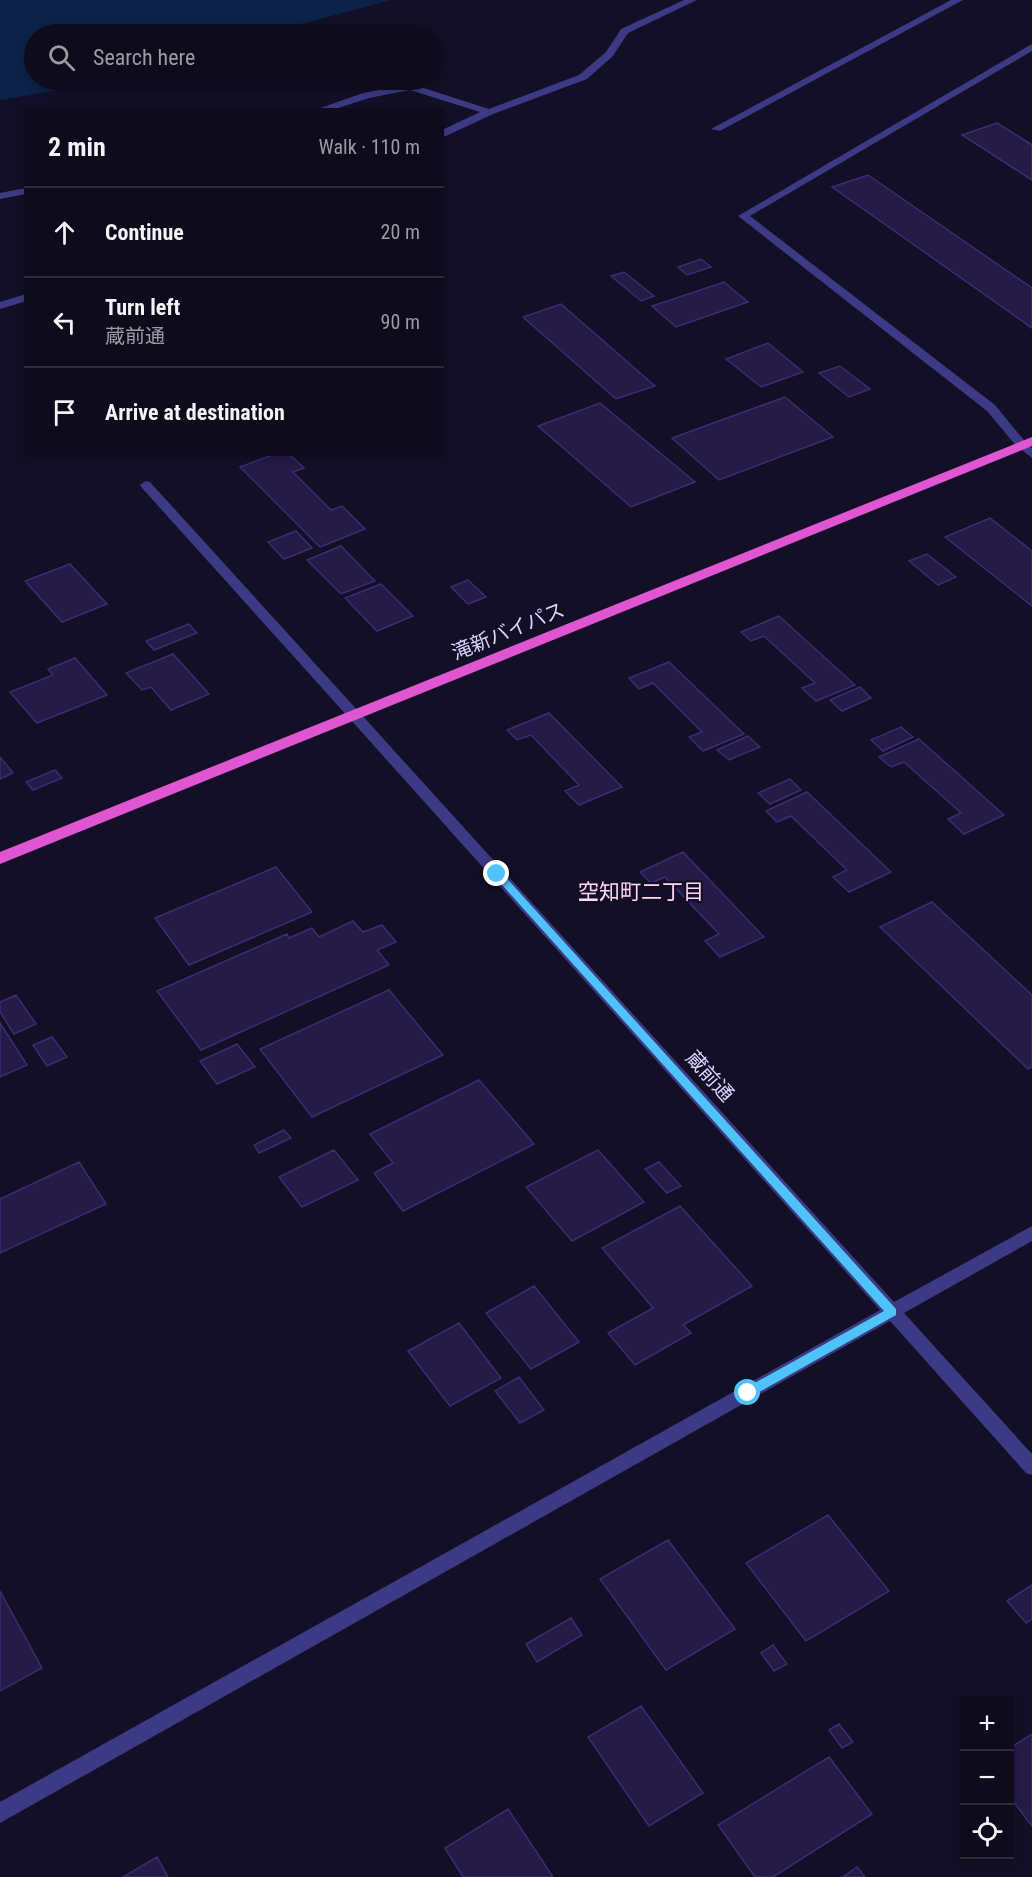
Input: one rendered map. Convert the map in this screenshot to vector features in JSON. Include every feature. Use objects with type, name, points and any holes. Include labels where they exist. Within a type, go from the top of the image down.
[{"type":"highway","name":"滝新バイパス","points":[[0,858],[1029,447]]},
{"type":"street","points":[[444,133],[489,112],[583,77],[610,54],[624,31],[692,0]]},
{"type":"street","points":[[716,129],[958,0]]},
{"type":"street","points":[[1029,447],[992,408],[743,216],[1032,47]]},
{"type":"street","points":[[326,108],[367,95],[394,90]]},
{"type":"street","points":[[420,90],[489,112]]},
{"type":"street","points":[[0,196],[24,191]]},
{"type":"street","points":[[0,306],[24,298]]},
{"type":"street","name":"蔵前通","points":[[146,485],[1032,1467]]},
{"type":"street","points":[[0,1813],[1032,1233]]},
{"type":"water","points":[[0,0],[391,0],[301,24],[24,24],[24,90],[59,90],[0,100]]},
{"type":"building","points":[[997,123],[1032,145],[1032,180],[962,135]]},
{"type":"building","points":[[868,175],[1032,288],[1032,328],[832,187]]},
{"type":"building","points":[[701,259],[711,267],[687,275],[678,267]]},
{"type":"building","points":[[624,272],[654,296],[641,301],[611,276]]},
{"type":"building","points":[[724,282],[748,302],[676,327],[652,306]]},
{"type":"building","points":[[561,304],[655,386],[616,399],[523,317]]},
{"type":"building","points":[[768,343],[803,372],[761,387],[726,359]]},
{"type":"building","points":[[840,366],[870,389],[849,397],[819,373]]},
{"type":"building","points":[[785,397],[833,437],[719,480],[672,438]]},
{"type":"building","points":[[600,403],[695,482],[631,507],[538,426]]},
{"type":"building","points":[[270,456],[291,456],[304,468],[293,472],[331,510],[342,506],[365,529],[320,547],[240,467]]},
{"type":"building","points":[[990,518],[1032,551],[1032,606],[945,537]]},
{"type":"building","points":[[296,531],[312,548],[284,559],[268,542]]},
{"type":"building","points":[[341,546],[375,581],[341,594],[307,560]]},
{"type":"building","points":[[927,554],[956,577],[938,585],[909,561]]},
{"type":"building","points":[[70,564],[107,604],[62,622],[25,581]]},
{"type":"building","points":[[468,580],[486,597],[468,604],[451,587]]},
{"type":"building","points":[[381,584],[413,616],[377,631],[345,598]]},
{"type":"building","points":[[779,616],[855,685],[816,701],[802,688],[815,683],[764,636],[751,641],[741,632]]},
{"type":"building","points":[[189,624],[197,633],[154,650],[146,641]]},
{"type":"building","points":[[173,654],[209,694],[171,710],[151,687],[142,690],[126,673]]},
{"type":"building","points":[[75,658],[107,695],[37,723],[10,692],[53,675],[48,669]]},
{"type":"building","points":[[669,662],[744,734],[703,751],[689,737],[702,732],[653,683],[639,689],[629,678]]},
{"type":"building","points":[[860,687],[871,698],[842,711],[830,700]]},
{"type":"building","points":[[549,713],[622,787],[579,805],[565,791],[579,785],[531,735],[517,740],[507,730]]},
{"type":"building","points":[[901,727],[913,737],[883,751],[871,740]]},
{"type":"building","points":[[748,736],[760,747],[729,760],[717,750]]},
{"type":"building","points":[[919,739],[1004,815],[964,834],[948,819],[961,813],[904,762],[891,767],[879,757]]},
{"type":"building","points":[[0,757],[13,773],[0,779]]},
{"type":"building","points":[[55,770],[62,778],[33,790],[26,782]]},
{"type":"building","points":[[790,779],[801,790],[770,804],[758,793]]},
{"type":"building","points":[[807,792],[891,872],[849,892],[833,877],[847,870],[791,816],[777,822],[766,811]]},
{"type":"building","points":[[683,852],[764,937],[720,957],[705,941],[719,934],[665,877],[651,883],[640,872]]},
{"type":"building","points":[[276,867],[312,912],[189,965],[155,918]]},
{"type":"building","points":[[932,902],[1032,995],[1032,1067],[1028,1069],[880,927]]},
{"type":"building","points":[[353,921],[363,932],[382,925],[396,942],[377,950],[389,965],[201,1050],[157,991],[287,934],[289,938],[312,928],[319,937]]},
{"type":"building","points":[[389,990],[443,1055],[312,1117],[260,1049]]},
{"type":"building","points":[[16,995],[36,1024],[14,1034],[0,1012],[0,1002]]},
{"type":"building","points":[[0,1023],[27,1065],[0,1077]]},
{"type":"building","points":[[52,1037],[67,1057],[47,1066],[33,1045]]},
{"type":"building","points":[[237,1044],[255,1067],[217,1084],[200,1061]]},
{"type":"building","points":[[479,1080],[534,1144],[403,1211],[374,1173],[393,1163],[370,1134]]},
{"type":"building","points":[[284,1130],[291,1138],[259,1153],[254,1145]]},
{"type":"building","points":[[334,1150],[358,1180],[302,1207],[279,1177]]},
{"type":"building","points":[[598,1150],[644,1202],[572,1241],[526,1187]]},
{"type":"building","points":[[79,1162],[106,1204],[0,1253],[0,1199]]},
{"type":"building","points":[[659,1162],[681,1186],[667,1193],[645,1169]]},
{"type":"building","points":[[680,1206],[752,1286],[683,1325],[691,1333],[635,1365],[608,1333],[653,1308],[602,1248]]},
{"type":"building","points":[[534,1286],[579,1342],[531,1369],[486,1313]]},
{"type":"building","points":[[459,1323],[501,1378],[450,1406],[408,1351]]},
{"type":"building","points":[[519,1377],[544,1410],[520,1423],[495,1391]]},
{"type":"building","points":[[828,1515],[889,1591],[806,1641],[746,1563]]},
{"type":"building","points":[[668,1540],[735,1629],[666,1670],[600,1579]]},
{"type":"building","points":[[1032,1585],[1032,1619],[1026,1623],[1007,1601]]},
{"type":"building","points":[[0,1591],[42,1668],[0,1691]]},
{"type":"building","points":[[571,1618],[582,1635],[537,1662],[526,1644]]},
{"type":"building","points":[[773,1645],[787,1664],[774,1671],[761,1653]]},
{"type":"building","points":[[641,1706],[703,1793],[649,1826],[588,1737]]},
{"type":"building","points":[[839,1724],[853,1742],[842,1748],[829,1730]]},
{"type":"building","points":[[1032,1734],[1032,1826],[1014,1802],[1014,1745]]},
{"type":"building","points":[[829,1757],[872,1814],[773,1877],[755,1877],[718,1825]]},
{"type":"building","points":[[508,1809],[553,1877],[463,1877],[445,1848]]},
{"type":"building","points":[[157,1857],[168,1877],[123,1877]]},
{"type":"building","points":[[857,1867],[865,1877],[843,1877]]},
{"type":"district","name":"空知町二丁目","points":[[641,892]]},
{"type":"route","points":[[497,874],[892,1312],[748,1393]]}]
